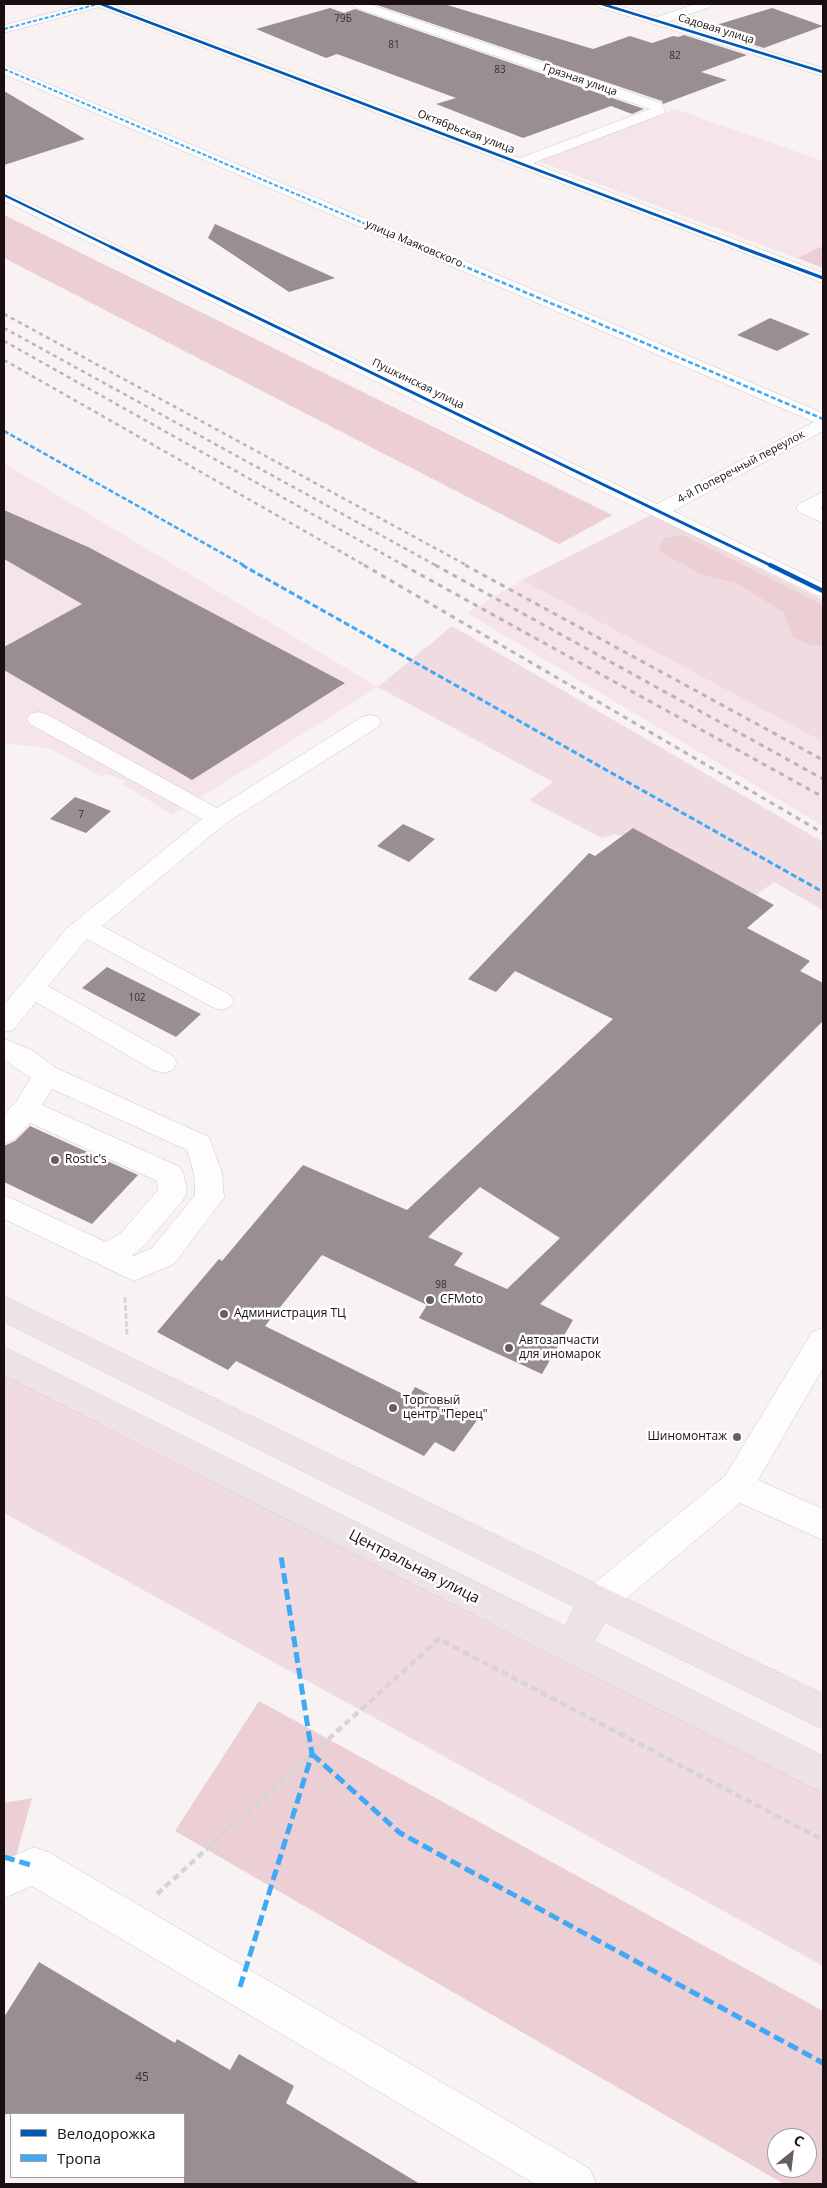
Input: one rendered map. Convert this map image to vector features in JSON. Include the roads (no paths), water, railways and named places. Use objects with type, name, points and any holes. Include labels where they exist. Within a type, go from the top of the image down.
[{"type":"main road","points":[[4,1308],[823,1712]]},
{"type":"main road","name":"Центральная улица","points":[[4,1360],[823,1775]]},
{"type":"main road","points":[[572,1648],[598,1601]]},
{"type":"street","points":[[4,29],[99,4]]},
{"type":"street","name":"Октябрьская улица","points":[[99,4],[519,163],[703,228],[823,278]]},
{"type":"street","name":"Грязная улица","points":[[358,4],[656,106],[658,111],[519,163]]},
{"type":"street","name":"Садовая улица","points":[[602,4],[823,72]]},
{"type":"street","points":[[657,21],[706,4]]},
{"type":"street","name":"улица Маяковского","points":[[4,70],[823,419]]},
{"type":"street","name":"Пушкинская улица","points":[[4,195],[823,592]]},
{"type":"street","name":"4-й Поперечный переулок","points":[[658,511],[823,424]]},
{"type":"street","points":[[823,498],[806,508],[823,517]]},
{"type":"street","points":[[38,718],[218,818]]},
{"type":"street","points":[[4,1023],[75,935],[218,818],[370,722]]},
{"type":"street","points":[[85,927],[220,1001]]},
{"type":"street","points":[[32,988],[163,1063]]},
{"type":"street","points":[[4,1049],[22,1057],[46,1076],[199,1144],[208,1173],[210,1198],[163,1256],[134,1269],[4,1206]]},
{"type":"street","points":[[4,1133],[26,1110],[46,1076]]},
{"type":"street","points":[[26,1110],[170,1175],[173,1192],[116,1260]]},
{"type":"street","points":[[598,1601],[737,1486],[823,1341]]},
{"type":"street","points":[[737,1486],[823,1525]]},
{"type":"street","points":[[4,1879],[34,1866],[575,2184]]},
{"type":"railway","points":[[4,314],[468,566]]},
{"type":"railway","points":[[4,328],[437,566]]},
{"type":"railway","points":[[4,341],[405,566]]},
{"type":"railway","points":[[4,360],[366,566]]},
{"type":"railway","points":[[364,565],[823,833]]},
{"type":"railway","points":[[403,565],[823,797]]},
{"type":"railway","points":[[435,565],[823,779]]},
{"type":"railway","points":[[465,565],[823,760]]},
{"type":"place","name":"Rostic's","points":[[55,1160]]},
{"type":"place","name":"CFMoto","points":[[430,1300]]},
{"type":"place","name":"Администрация ТЦ","points":[[224,1314]]},
{"type":"place","name":"Автозапчасти для иномарок","points":[[509,1348]]},
{"type":"place","name":"Торговый центр \"Перец\"","points":[[393,1408]]},
{"type":"place","name":"Шиномонтаж","points":[[737,1437]]}]
